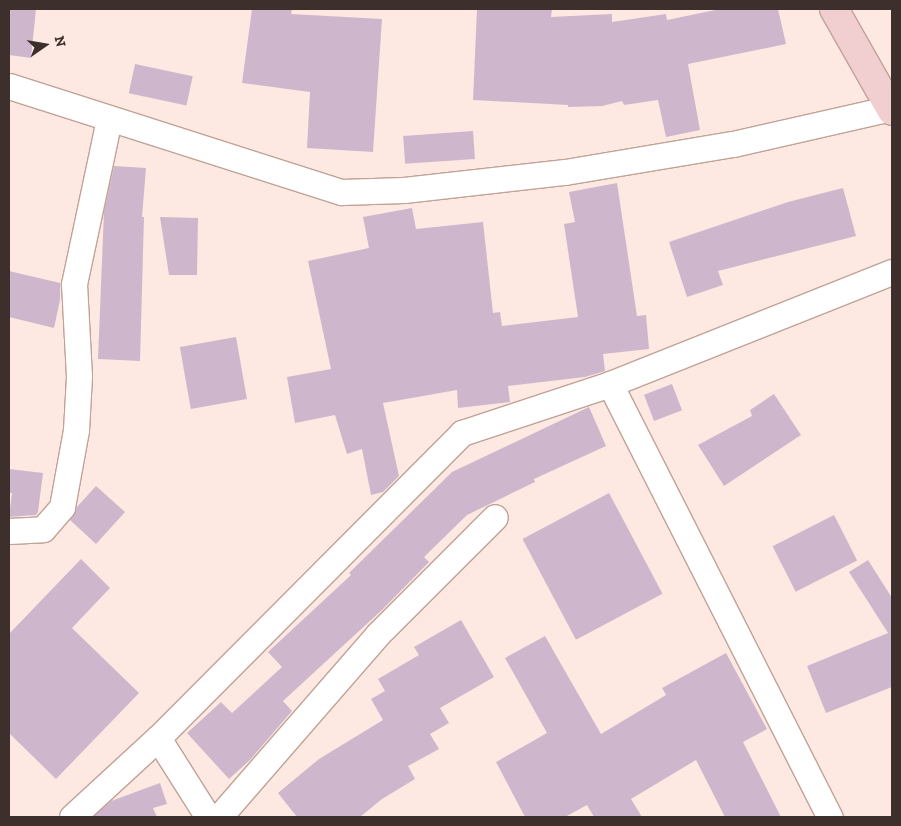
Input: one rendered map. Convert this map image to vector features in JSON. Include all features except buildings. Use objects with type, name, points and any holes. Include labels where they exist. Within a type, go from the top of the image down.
[{"type":"street","points":[[9,86],[341,192],[404,190],[565,172],[733,144],[891,110],[834,9]]},
{"type":"street","points":[[9,531],[43,529],[62,508],[76,430],[80,376],[74,284],[109,119]]},
{"type":"street","points":[[72,817],[158,738],[462,433],[610,384],[892,272]]},
{"type":"street","points":[[610,384],[830,817]]},
{"type":"street","points":[[219,817],[378,634],[495,517]]},
{"type":"street","points":[[158,738],[208,817]]}]
